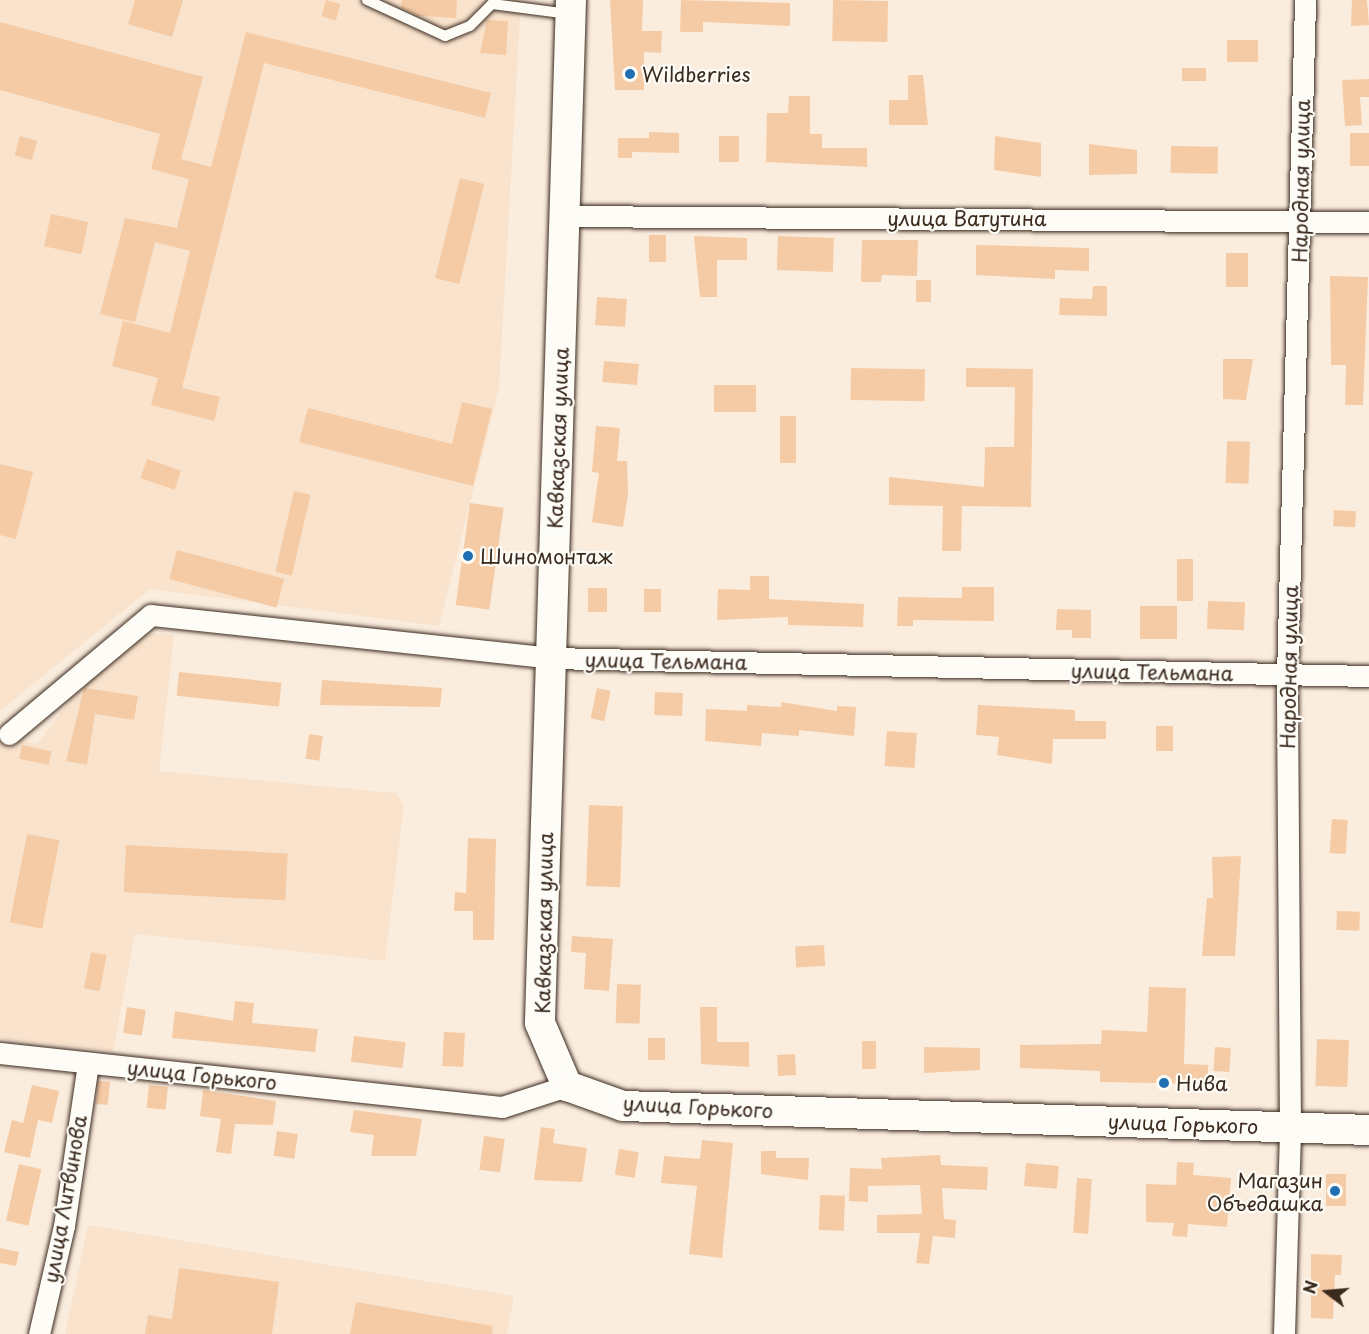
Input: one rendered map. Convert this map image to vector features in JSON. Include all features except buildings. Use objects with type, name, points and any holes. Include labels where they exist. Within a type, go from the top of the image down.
[{"type":"main road","name":"Кавказская улица","points":[[567,1086],[540,1023],[571,7]]},
{"type":"main road","name":"улица Горького","points":[[567,1086],[623,1106],[1369,1130]]},
{"type":"street","name":"Народная улица","points":[[1284,1334],[1290,1128],[1287,676],[1301,219],[1305,0]]},
{"type":"street","name":"улица Ватутина","points":[[564,216],[1301,219],[1369,222]]},
{"type":"street","name":"улица Тельмана","points":[[4,733],[151,615],[551,658],[1287,676],[1369,676]]},
{"type":"street","name":"улица Горького","points":[[0,1053],[502,1107],[567,1086]]},
{"type":"street","name":"улица Литвинова","points":[[39,1334],[64,1226],[88,1063]]},
{"type":"lane","points":[[367,0],[445,36],[470,26],[491,2],[571,7]]},
{"type":"shaded area","points":[[0,0],[521,0],[499,389],[439,626],[150,589],[0,711]]},
{"type":"shaded area","points":[[144,633],[174,635],[159,771],[396,793],[404,805],[385,961],[135,934],[113,1052],[0,1039],[0,735],[37,744],[89,675]]},
{"type":"shaded area","points":[[88,1225],[514,1296],[507,1334],[65,1334]]},
{"type":"place","name":"Wildberries","points":[[630,74]]},
{"type":"place","name":"Шиномонтаж","points":[[468,556]]},
{"type":"place","name":"Нива","points":[[1164,1083]]},
{"type":"place","name":"Магазин Объедашка","points":[[1335,1191]]}]
